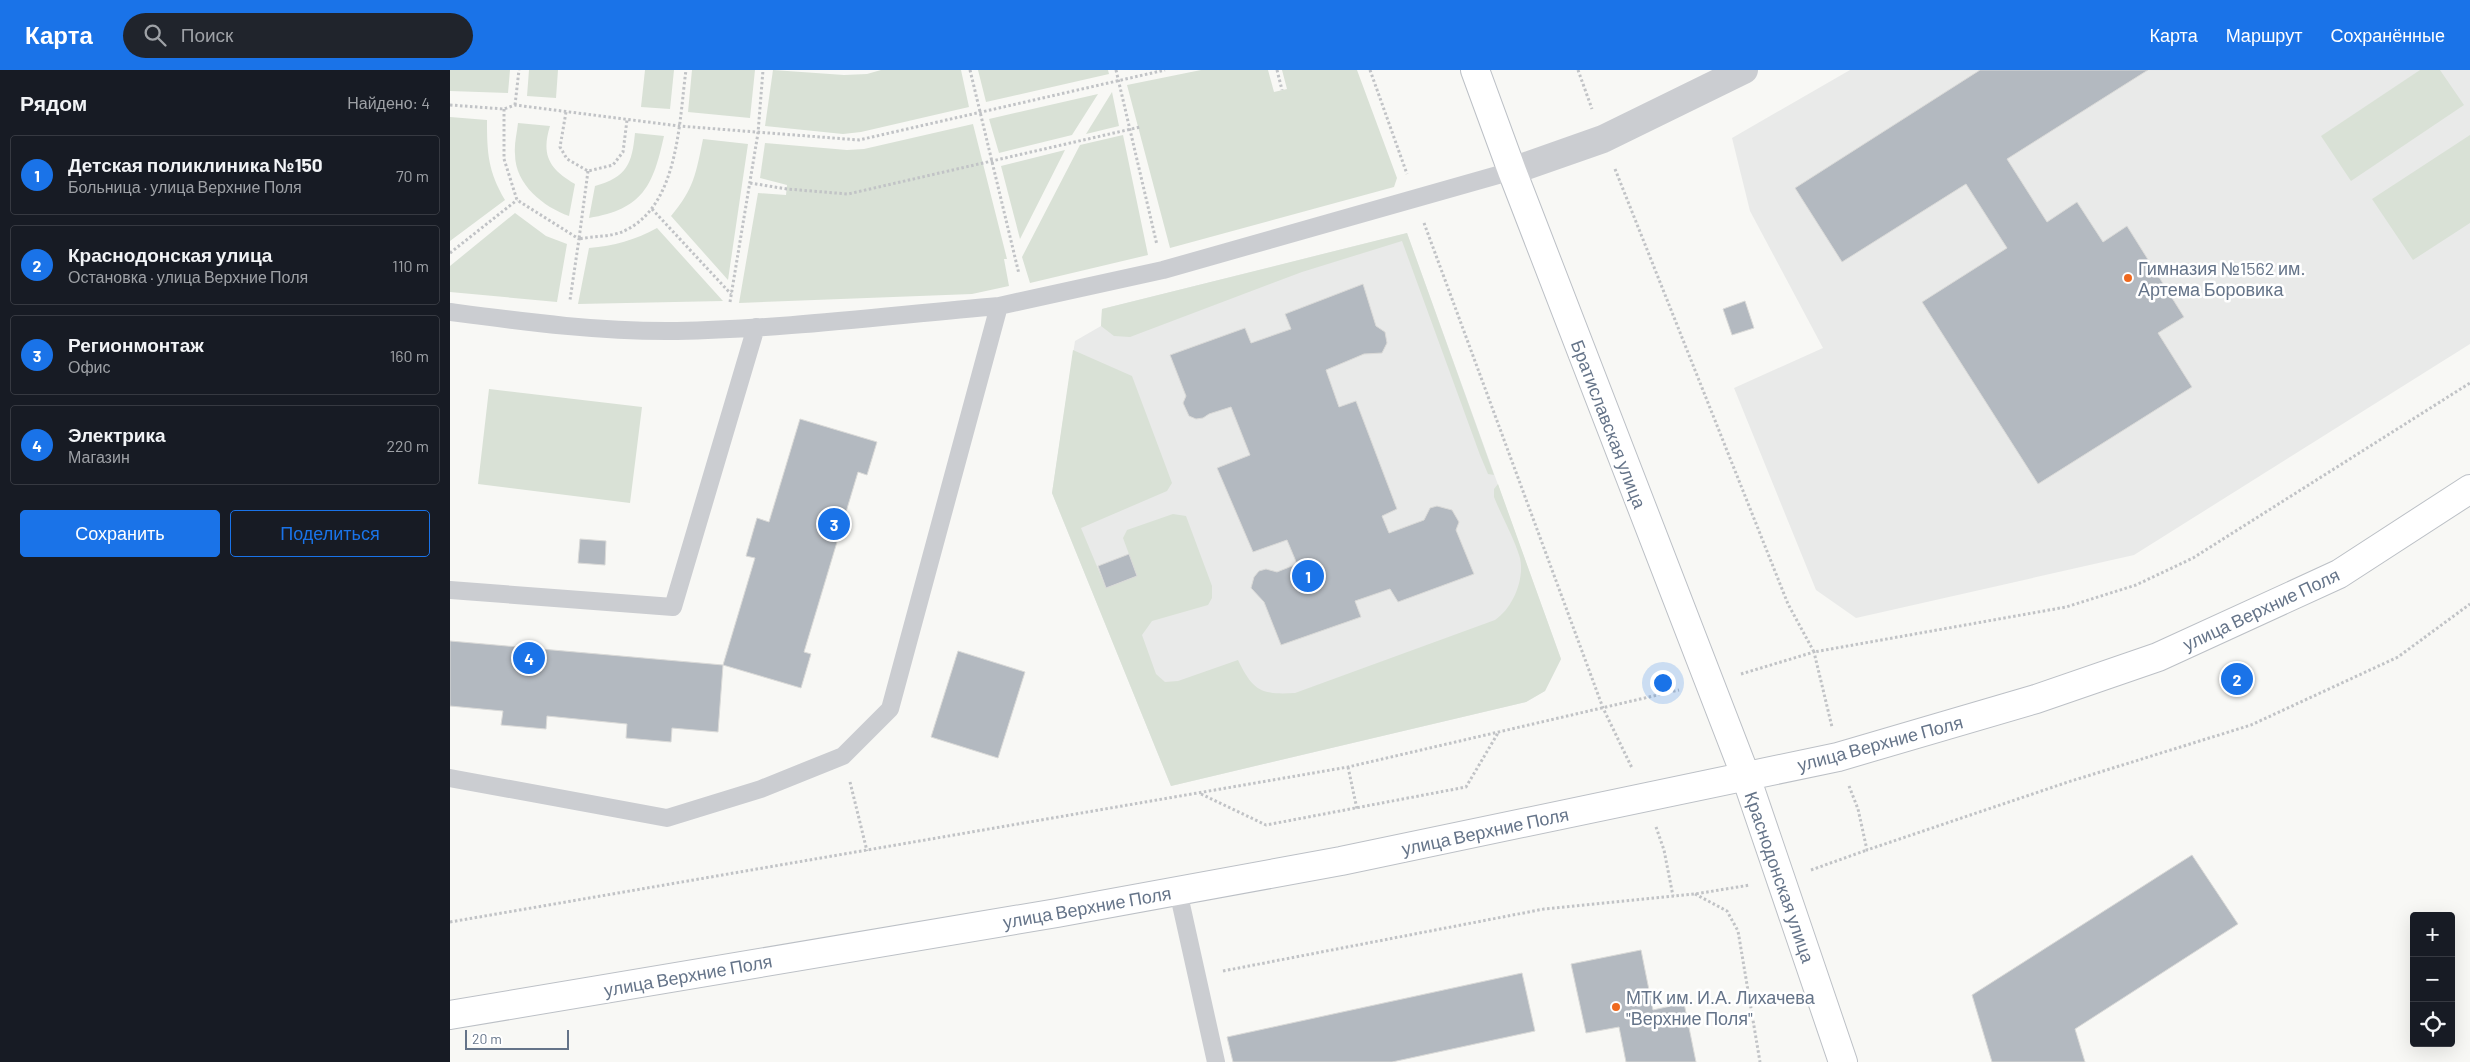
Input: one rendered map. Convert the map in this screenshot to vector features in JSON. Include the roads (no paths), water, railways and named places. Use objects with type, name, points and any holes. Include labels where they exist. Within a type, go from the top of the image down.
[{"type":"main road","name":"Братиславская улица","points":[[1475,70],[1708,683],[1746,777]]},
{"type":"main road","name":"улица Верхние Поля","points":[[450,1015],[1178,891],[1341,861],[1838,757],[2036,699],[2158,657],[2339,574],[2470,489]]},
{"type":"main road","name":"Краснодонская улица","points":[[1746,777],[1783,880],[1843,1062]]},
{"type":"street","points":[[1512,171],[1603,139],[1744,70]]},
{"type":"lane","points":[[450,312],[566,328],[675,331],[756,327],[999,306],[1163,270],[1512,171]]},
{"type":"lane","points":[[450,778],[667,818],[761,790],[843,756],[890,708],[999,306]]},
{"type":"lane","points":[[450,590],[673,607],[756,327]]},
{"type":"lane","points":[[1178,891],[1216,1062]]},
{"type":"place","name":"Гимназия №1562 им. Артема Боровика","points":[[2128,278]]},
{"type":"place","name":"Регионмонтаж","points":[[834,524]]},
{"type":"place","name":"Детская поликлиника №150","points":[[1308,576]]},
{"type":"place","name":"Электрика","points":[[529,658]]},
{"type":"place","name":"Краснодонская улица","points":[[2237,679]]},
{"type":"place","name":"МТК им. И.А. Лихачева \"Верхние Поля\"","points":[[1616,1007]]}]
